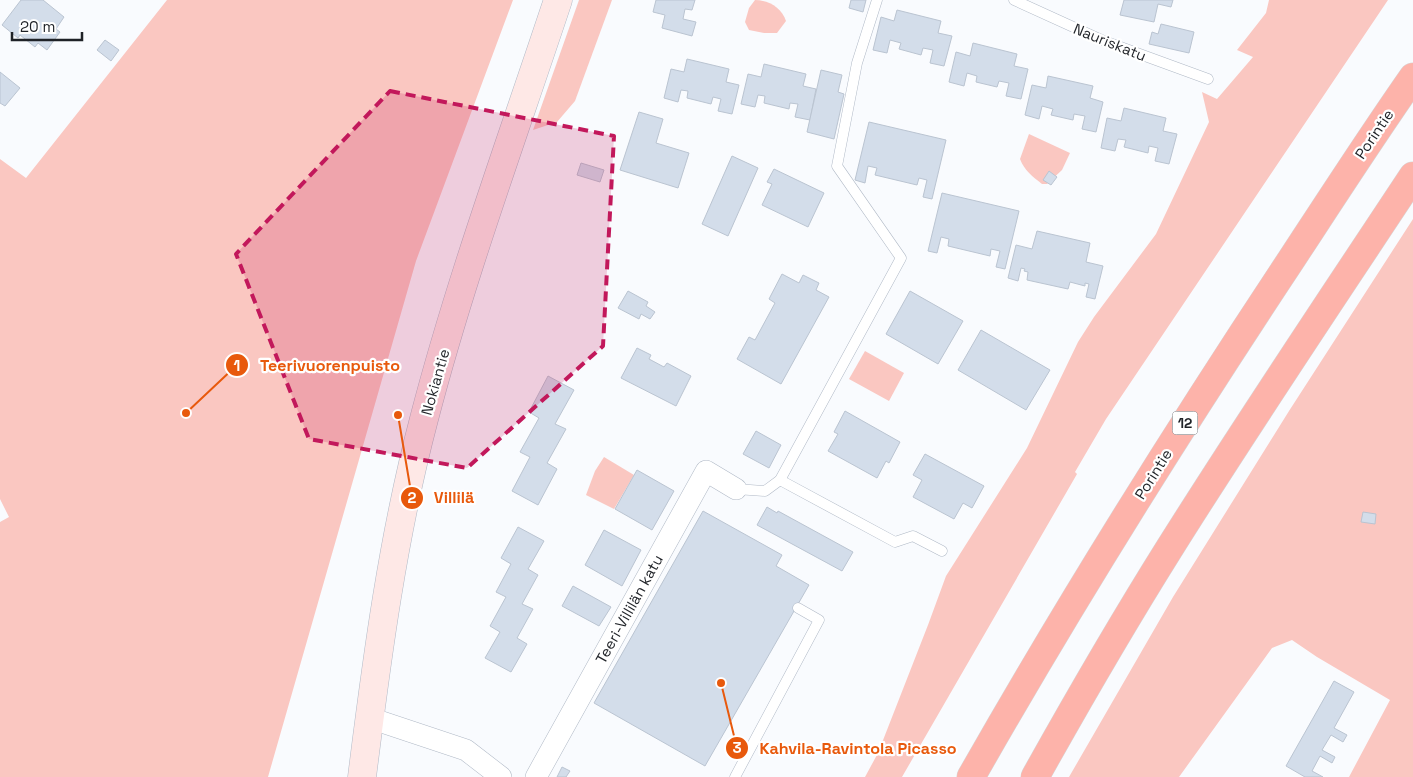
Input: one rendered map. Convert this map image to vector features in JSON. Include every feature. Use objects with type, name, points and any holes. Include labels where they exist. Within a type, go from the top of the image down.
[{"type":"highway","name":"Porintie","points":[[971,777],[1033,669],[1124,521],[1244,332],[1413,77]]},
{"type":"highway","points":[[1035,777],[1168,550],[1285,368],[1413,176]]},
{"type":"main road","name":"Nokiantie","points":[[362,777],[383,626],[404,508],[424,420],[462,289],[558,0]]},
{"type":"street","name":"Teeri-Villilän katu","points":[[536,777],[706,471],[736,488]]},
{"type":"street","points":[[370,718],[466,750],[501,777]]},
{"type":"lane","points":[[736,488],[765,491],[780,480],[901,258],[838,166],[858,63],[877,0]]},
{"type":"lane","name":"Nauriskatu","points":[[1014,0],[1104,42],[1208,79]]},
{"type":"lane","points":[[780,480],[895,542],[913,536],[942,551]]},
{"type":"lane","points":[[735,777],[819,620],[798,608]]},
{"type":"highlighted area","points":[[390,91],[614,136],[603,346],[467,468],[309,439],[236,254]]},
{"type":"shaded area","points":[[167,0],[513,0],[416,261],[268,777],[0,777],[0,522],[9,517],[0,499],[0,159],[26,178]]},
{"type":"shaded area","points":[[579,0],[612,0],[575,101],[557,122],[533,130]]},
{"type":"shaded area","points":[[755,0],[770,3],[784,16],[786,21],[777,33],[749,30],[745,22],[749,8]]},
{"type":"shaded area","points":[[1269,0],[1388,0],[1106,419],[1075,472],[1077,474],[902,777],[865,777],[878,753],[946,576],[1027,448],[1078,342],[1094,317],[1156,234],[1209,122],[1202,92],[1217,99],[1253,57],[1237,50],[1266,13]]},
{"type":"shaded area","points":[[1029,134],[1070,153],[1062,170],[1047,184],[1042,184],[1032,176],[1020,159]]},
{"type":"shaded area","points":[[1413,219],[1413,777],[1349,777],[1390,700],[1292,640],[1272,648],[1179,777],[1069,777],[1173,597],[1289,411]]},
{"type":"shaded area","points":[[865,351],[904,373],[889,401],[849,379]]},
{"type":"shaded area","points":[[604,457],[634,475],[614,509],[586,495],[595,471]]},
{"type":"building","points":[[21,0],[43,0],[64,17],[56,29],[60,32],[47,50],[38,43],[35,47],[20,35],[18,38],[2,25]]},
{"type":"building","points":[[656,0],[695,0],[692,10],[685,9],[683,19],[696,22],[692,36],[662,28],[665,15],[653,12]]},
{"type":"building","points":[[851,0],[866,0],[863,12],[849,8]]},
{"type":"building","points":[[1124,0],[1173,0],[1171,7],[1158,4],[1154,22],[1120,15]]},
{"type":"building","points":[[897,10],[941,21],[938,33],[952,36],[944,66],[930,63],[933,50],[923,48],[921,55],[899,49],[901,43],[890,40],[887,53],[873,50],[881,17],[894,21]]},
{"type":"building","points":[[1161,24],[1194,32],[1189,53],[1149,44],[1152,32],[1158,34]]},
{"type":"building","points":[[105,40],[119,50],[111,61],[97,50]]},
{"type":"building","points":[[973,43],[1017,54],[1014,66],[1028,69],[1021,99],[1006,96],[1009,83],[999,81],[997,87],[976,82],[977,76],[967,73],[964,86],[949,82],[956,52],[970,56]]},
{"type":"building","points":[[687,59],[729,69],[726,82],[739,85],[732,114],[718,111],[721,99],[713,97],[711,104],[687,98],[688,91],[681,90],[678,102],[664,98],[671,69],[684,72]]},
{"type":"building","points":[[764,64],[806,74],[803,86],[816,89],[810,120],[795,117],[798,104],[790,103],[789,109],[764,103],[765,96],[758,95],[755,107],[741,104],[748,74],[761,77]]},
{"type":"building","points":[[821,70],[842,75],[838,92],[844,94],[834,139],[807,132]]},
{"type":"building","points":[[0,72],[20,88],[5,106],[0,103]]},
{"type":"building","points":[[1048,76],[1093,86],[1090,98],[1103,102],[1096,132],[1082,129],[1085,116],[1074,114],[1073,120],[1051,115],[1053,109],[1042,106],[1039,119],[1025,115],[1032,85],[1046,88]]},
{"type":"building","points":[[1124,108],[1166,118],[1163,131],[1177,134],[1169,164],[1155,161],[1158,148],[1149,146],[1148,153],[1124,147],[1126,140],[1118,139],[1115,151],[1101,148],[1107,118],[1121,121]]},
{"type":"building","points":[[639,112],[663,119],[656,143],[689,153],[678,188],[620,170]]},
{"type":"building","points":[[869,122],[946,140],[932,199],[923,197],[927,180],[919,178],[917,185],[875,175],[877,168],[868,166],[865,183],[855,180]]},
{"type":"building","points":[[732,156],[758,168],[728,236],[702,224]]},
{"type":"building","points":[[581,163],[604,170],[600,182],[577,175]]},
{"type":"building","points":[[774,169],[824,193],[808,227],[762,205],[772,184],[767,182]]},
{"type":"building","points":[[1049,171],[1057,177],[1051,185],[1043,180]]},
{"type":"building","points":[[942,193],[1019,211],[1005,269],[996,267],[1000,251],[991,249],[990,256],[948,246],[949,239],[941,237],[937,253],[928,251]]},
{"type":"building","points":[[1037,231],[1090,243],[1086,262],[1103,266],[1095,299],[1086,297],[1089,284],[1085,283],[1085,286],[1070,282],[1068,289],[1027,280],[1028,272],[1021,268],[1018,281],[1008,278],[1016,245],[1032,249]]},
{"type":"building","points":[[782,274],[799,283],[803,275],[819,283],[816,290],[829,297],[781,384],[737,359],[749,337],[755,340],[775,303],[769,299]]},
{"type":"building","points":[[628,291],[648,302],[646,306],[655,312],[650,319],[641,314],[639,319],[618,308]]},
{"type":"building","points":[[910,291],[963,321],[938,364],[886,334]]},
{"type":"building","points":[[981,330],[1050,370],[1026,410],[958,370]]},
{"type":"building","points":[[637,348],[651,355],[649,359],[664,367],[667,363],[691,376],[676,406],[621,378]]},
{"type":"building","points":[[548,376],[574,390],[555,424],[566,429],[547,463],[557,469],[538,505],[512,491],[530,457],[520,452],[539,418],[529,412]]},
{"type":"building","points":[[845,411],[900,442],[889,463],[886,461],[877,478],[828,451],[838,434],[834,432]]},
{"type":"building","points":[[756,431],[781,445],[769,468],[743,454]]},
{"type":"building","points":[[925,454],[984,486],[972,508],[963,503],[954,519],[913,497],[922,480],[913,475]]},
{"type":"building","points":[[637,470],[674,491],[652,530],[615,509]]},
{"type":"building","points":[[767,507],[777,513],[778,511],[853,552],[842,571],[757,525]]},
{"type":"building","points":[[703,511],[782,555],[776,566],[809,585],[705,766],[594,703]]},
{"type":"building","points":[[1363,512],[1376,514],[1375,524],[1361,522]]},
{"type":"building","points":[[518,527],[544,541],[528,569],[538,575],[522,604],[533,609],[517,638],[527,644],[511,672],[485,658],[500,632],[490,626],[506,597],[496,592],[511,564],[501,558]]},
{"type":"building","points":[[604,530],[641,550],[622,586],[585,565]]},
{"type":"building","points":[[573,586],[611,607],[599,626],[562,606]]},
{"type":"building","points":[[1334,681],[1354,692],[1334,728],[1347,735],[1343,742],[1331,735],[1322,750],[1335,757],[1332,763],[1320,756],[1312,771],[1323,777],[1305,777],[1286,766]]},
{"type":"building","points":[[562,767],[570,771],[566,777],[557,777]]},
{"type":"place","name":"Teerivuorenpuisto","points":[[186,413]]},
{"type":"place","name":"Villilä","points":[[398,415]]},
{"type":"place","name":"Kahvila-Ravintola Picasso","points":[[721,683]]}]
